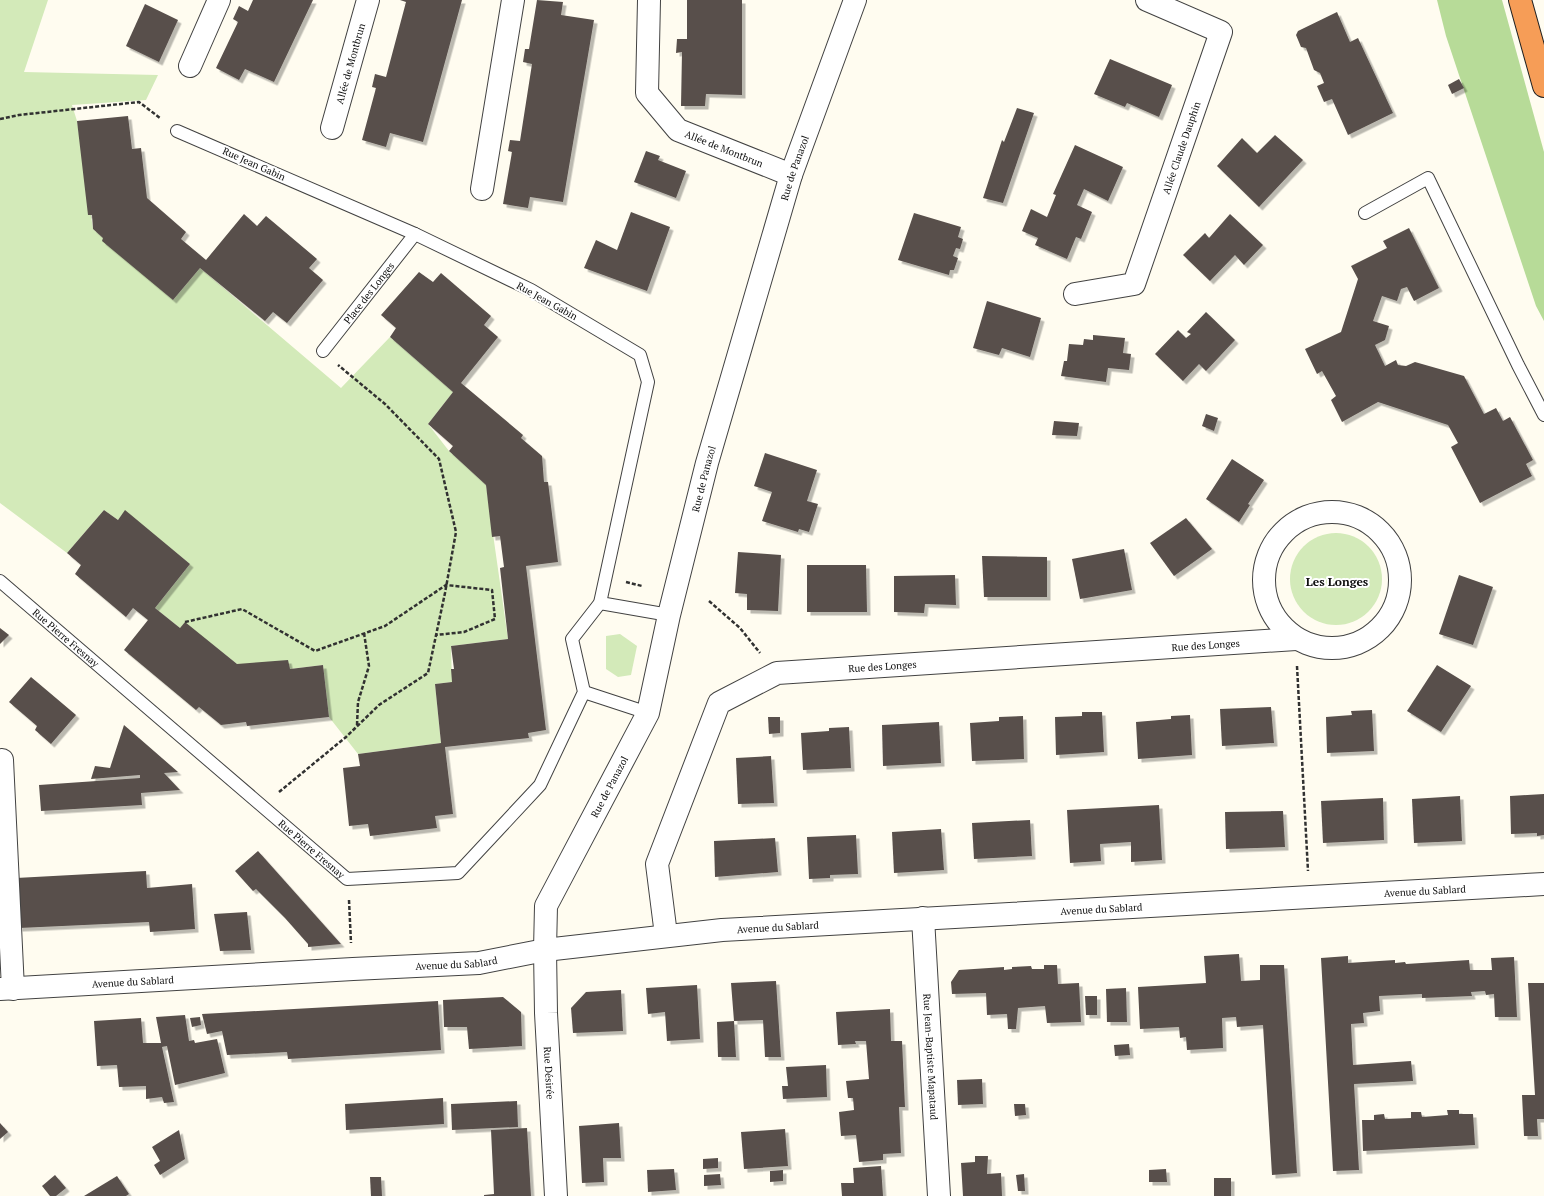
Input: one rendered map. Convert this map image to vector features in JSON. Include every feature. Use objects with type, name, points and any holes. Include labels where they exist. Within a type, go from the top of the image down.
[{"type":"highway","points":[[1520,0],[1544,86]]},
{"type":"street","points":[[190,66],[219,0]]},
{"type":"street","name":"Allée de Montbrun","points":[[332,128],[368,0]]},
{"type":"street","points":[[482,189],[513,0]]},
{"type":"street","name":"Allée de Montbrun","points":[[649,0],[647,93],[678,130],[791,175]]},
{"type":"street","name":"Rue de Panazol","points":[[545,950],[546,906],[648,713],[669,615],[707,463],[791,175],[855,0]]},
{"type":"street","name":"Allée Claude Dauphin","points":[[1075,294],[1134,284],[1221,32],[1147,0]]},
{"type":"street","name":"Rue des Longes","points":[[666,935],[657,864],[719,704],[777,673],[1296,639],[1316,647],[1338,649],[1359,643],[1378,631],[1392,614],[1399,594],[1400,572],[1394,551],[1382,532],[1363,518],[1341,511],[1317,513],[1295,521],[1277,537],[1266,558],[1262,580],[1266,604],[1278,624],[1296,639]]},
{"type":"street","name":"Avenue du Sablard","points":[[2,760],[7,989],[480,963],[545,950],[666,935],[730,929],[1544,884]]},
{"type":"street","name":"Rue Jean-Baptiste Mapataud","points":[[923,918],[939,1196]]},
{"type":"street","name":"Rue Désirée","points":[[545,950],[546,1013],[556,1196]]},
{"type":"lane","name":"Rue Jean Gabin","points":[[178,131],[415,234],[531,290],[640,355],[648,382],[600,603],[572,639],[584,692]]},
{"type":"lane","points":[[1365,213],[1428,178],[1544,416]]},
{"type":"lane","name":"Place des Longes","points":[[323,351],[415,234]]},
{"type":"lane","name":"Rue Pierre Fresnay","points":[[0,582],[347,880],[458,872],[540,784],[584,692]]},
{"type":"lane","points":[[600,603],[669,615]]},
{"type":"lane","points":[[584,692],[648,713]]},
{"type":"path","points":[[0,119],[19,115],[139,102],[178,131]]},
{"type":"path","points":[[262,806],[357,726],[379,705],[428,673],[456,532],[439,459],[385,404],[323,351]]},
{"type":"path","points":[[185,622],[242,609],[316,651],[385,626],[446,585],[492,590],[495,619],[464,632],[436,635]]},
{"type":"path","points":[[709,601],[740,628]]},
{"type":"path","points":[[357,726],[358,702],[369,666],[364,633]]},
{"type":"path","points":[[1296,639],[1310,897]]},
{"type":"path","points":[[347,880],[350,930]]},
{"type":"green space","points":[[0,0],[48,0],[24,72],[158,75],[146,100],[72,105],[77,121],[93,229],[173,300],[200,268],[341,388],[390,337],[453,392],[428,424],[449,451],[486,485],[508,639],[451,646],[452,682],[435,684],[441,743],[358,754],[329,717],[323,665],[290,669],[237,664],[185,623],[180,628],[155,608],[190,564],[125,511],[118,520],[104,510],[67,553],[0,503]]},
{"type":"green space","points":[[1437,0],[1502,0],[1544,152],[1544,321],[1536,306],[1446,36]]},
{"type":"green space","points":[[1336,533],[1354,536],[1369,546],[1379,561],[1382,579],[1379,597],[1369,612],[1354,622],[1336,625],[1318,622],[1303,612],[1293,597],[1290,579],[1293,561],[1303,546],[1318,536]]},
{"type":"green space","points":[[620,634],[637,646],[631,675],[618,677],[606,669],[606,636]]},
{"type":"building","points":[[253,0],[313,0],[274,82],[245,69],[239,80],[216,68],[238,22],[233,19],[239,6],[248,11]]},
{"type":"building","points":[[400,0],[462,0],[423,142],[390,133],[386,147],[362,140],[376,88],[372,87],[375,74],[386,77],[406,2]]},
{"type":"building","points":[[537,0],[563,2],[561,15],[594,20],[563,202],[530,197],[528,208],[503,204],[512,152],[508,151],[510,140],[520,141],[532,64],[523,62],[525,49],[529,49]]},
{"type":"building","points":[[687,0],[742,0],[742,95],[706,94],[705,106],[681,106],[682,52],[676,53],[677,39],[687,39]]},
{"type":"building","points":[[145,4],[178,20],[159,62],[126,46]]},
{"type":"building","points":[[1337,12],[1350,42],[1358,38],[1393,113],[1348,135],[1332,99],[1324,102],[1317,86],[1324,83],[1320,73],[1314,70],[1306,48],[1301,47],[1296,35],[1298,31]]},
{"type":"building","points":[[1110,59],[1172,85],[1159,117],[1127,103],[1125,107],[1094,94]]},
{"type":"building","points":[[1459,79],[1464,88],[1452,94],[1448,85]]},
{"type":"building","points":[[1017,108],[1034,113],[1003,203],[983,198],[1002,140],[1004,142]]},
{"type":"building","points":[[128,116],[132,149],[141,148],[147,198],[186,232],[181,239],[206,260],[244,214],[257,226],[266,216],[317,259],[309,268],[323,280],[287,323],[273,312],[265,321],[200,268],[173,300],[102,241],[103,238],[93,229],[92,215],[88,215],[77,121]]},
{"type":"building","points":[[1275,135],[1303,160],[1259,207],[1217,166],[1242,138],[1257,153]]},
{"type":"building","points":[[1075,145],[1123,167],[1108,201],[1084,189],[1077,205],[1092,212],[1081,239],[1076,237],[1067,259],[1035,245],[1038,238],[1022,231],[1031,209],[1047,217],[1056,195],[1053,194]]},
{"type":"building","points":[[646,151],[660,156],[658,160],[686,171],[676,198],[634,182]]},
{"type":"building","points":[[631,212],[670,227],[647,291],[584,268],[596,240],[617,250]]},
{"type":"building","points":[[914,213],[961,227],[958,237],[963,239],[960,249],[956,248],[953,256],[958,258],[954,270],[950,270],[949,275],[898,260]]},
{"type":"building","points":[[1230,214],[1263,245],[1244,265],[1235,255],[1210,281],[1183,255],[1205,233],[1209,238]]},
{"type":"building","points":[[1409,228],[1439,288],[1414,301],[1407,287],[1401,289],[1397,301],[1382,296],[1373,321],[1389,326],[1385,340],[1375,345],[1385,366],[1396,360],[1398,365],[1406,366],[1415,362],[1464,376],[1484,414],[1496,408],[1503,421],[1510,417],[1533,460],[1526,464],[1532,476],[1480,503],[1451,447],[1458,443],[1448,425],[1378,402],[1342,422],[1331,400],[1336,396],[1322,371],[1317,374],[1305,349],[1341,332],[1358,279],[1351,266],[1387,248],[1383,241]]},
{"type":"building","points":[[419,272],[433,282],[441,273],[491,316],[484,325],[498,337],[461,383],[523,435],[521,438],[542,456],[544,482],[548,482],[558,562],[526,566],[546,730],[528,733],[529,738],[445,747],[453,814],[435,816],[437,828],[370,836],[368,824],[349,826],[343,768],[360,766],[358,754],[441,743],[435,684],[452,682],[451,669],[454,669],[451,646],[508,639],[500,568],[504,567],[500,536],[492,537],[486,485],[449,451],[453,446],[428,424],[453,392],[390,337],[396,328],[381,315]]},
{"type":"building","points":[[987,301],[1041,318],[1030,357],[1002,348],[999,355],[973,348]]},
{"type":"building","points":[[1206,312],[1235,340],[1206,371],[1199,364],[1183,381],[1155,354],[1178,330],[1186,338],[1191,334],[1187,332]]},
{"type":"building","points":[[1093,335],[1125,338],[1123,353],[1131,354],[1129,370],[1108,368],[1106,382],[1061,376],[1064,361],[1067,361],[1069,344],[1083,345],[1084,339],[1093,340]]},
{"type":"building","points":[[1206,414],[1218,418],[1214,431],[1202,426]]},
{"type":"building","points":[[1054,421],[1079,423],[1077,436],[1052,435]]},
{"type":"building","points":[[765,453],[817,470],[807,501],[818,504],[809,532],[799,529],[798,532],[762,521],[772,492],[754,486]]},
{"type":"building","points":[[1232,459],[1264,480],[1248,504],[1250,505],[1239,522],[1206,499]]},
{"type":"building","points":[[104,510],[118,520],[125,510],[190,564],[155,608],[180,628],[185,622],[237,664],[288,660],[290,669],[323,665],[329,717],[247,726],[246,722],[221,725],[199,707],[196,710],[124,650],[148,620],[133,608],[126,617],[75,574],[81,565],[67,553]]},
{"type":"building","points":[[1186,518],[1212,549],[1174,576],[1150,543]]},
{"type":"building","points":[[1124,549],[1132,590],[1080,599],[1072,559]]},
{"type":"building","points":[[738,552],[781,555],[778,611],[747,610],[747,594],[735,593]]},
{"type":"building","points":[[982,556],[1047,557],[1047,597],[984,597]]},
{"type":"building","points":[[807,565],[866,565],[867,612],[807,612]]},
{"type":"building","points":[[955,575],[956,605],[925,604],[924,613],[894,612],[894,576]]},
{"type":"building","points":[[1459,575],[1493,587],[1473,645],[1439,634]]},
{"type":"building","points":[[0,628],[9,635],[0,644]]},
{"type":"building","points":[[1437,665],[1471,686],[1441,732],[1407,711]]},
{"type":"building","points":[[31,677],[76,715],[51,744],[35,730],[37,726],[9,702]]},
{"type":"building","points":[[1271,707],[1274,743],[1222,746],[1220,709]]},
{"type":"building","points":[[1372,710],[1374,751],[1327,753],[1326,717],[1352,715],[1351,711]]},
{"type":"building","points":[[1082,712],[1102,712],[1104,752],[1056,755],[1055,717],[1082,716]]},
{"type":"building","points":[[1190,715],[1192,755],[1138,759],[1136,722],[1171,719],[1171,716]]},
{"type":"building","points":[[1023,716],[1024,759],[972,761],[970,723],[999,721],[999,717]]},
{"type":"building","points":[[768,717],[780,717],[780,733],[769,734]]},
{"type":"building","points":[[939,722],[941,763],[883,766],[882,725]]},
{"type":"building","points":[[124,725],[178,772],[164,773],[180,790],[141,793],[142,805],[41,811],[39,785],[140,778],[140,775],[91,779],[95,766],[110,768]]},
{"type":"building","points":[[849,727],[851,768],[803,770],[801,733],[829,731],[829,728]]},
{"type":"building","points":[[771,756],[774,803],[738,804],[736,758]]},
{"type":"building","points":[[1544,794],[1544,835],[1537,836],[1537,833],[1511,834],[1510,796]]},
{"type":"building","points":[[1460,796],[1462,841],[1414,843],[1412,799]]},
{"type":"building","points":[[1383,798],[1384,840],[1323,843],[1321,801]]},
{"type":"building","points":[[1159,805],[1162,860],[1131,862],[1131,842],[1100,844],[1101,861],[1070,863],[1067,810]]},
{"type":"building","points":[[1283,811],[1285,847],[1226,849],[1225,812]]},
{"type":"building","points":[[1030,820],[1032,856],[974,859],[972,823]]},
{"type":"building","points":[[941,829],[944,870],[894,873],[892,832]]},
{"type":"building","points":[[856,835],[858,874],[830,875],[830,878],[809,879],[807,837]]},
{"type":"building","points":[[775,838],[778,872],[715,877],[714,841]]},
{"type":"building","points":[[258,851],[341,944],[308,947],[308,944],[285,918],[256,889],[253,891],[235,871]]},
{"type":"building","points":[[146,871],[147,888],[192,884],[195,929],[150,932],[149,922],[19,928],[16,878]]},
{"type":"building","points":[[247,912],[251,950],[220,951],[214,914]]},
{"type":"building","points":[[1239,954],[1241,981],[1260,980],[1260,965],[1284,965],[1297,1173],[1272,1175],[1263,1025],[1237,1027],[1236,1017],[1222,1018],[1223,1048],[1187,1050],[1186,1037],[1180,1038],[1179,1027],[1140,1029],[1138,987],[1206,983],[1204,956]]},
{"type":"building","points":[[1348,956],[1348,963],[1395,960],[1395,963],[1405,962],[1406,964],[1469,960],[1470,970],[1492,970],[1491,958],[1514,957],[1517,1017],[1495,1017],[1494,994],[1486,995],[1485,991],[1471,992],[1472,996],[1422,998],[1422,994],[1379,996],[1380,1011],[1363,1013],[1364,1023],[1351,1024],[1353,1065],[1411,1061],[1413,1081],[1354,1084],[1359,1170],[1333,1171],[1321,958]]},
{"type":"building","points":[[1044,965],[1057,965],[1058,984],[1079,983],[1081,1022],[1047,1023],[1045,1006],[1018,1008],[1016,1029],[1008,1029],[1007,1014],[987,1015],[986,993],[952,994],[951,982],[959,970],[1004,967],[1004,970],[1012,969],[1012,967],[1031,966],[1032,969],[1044,969]]},
{"type":"building","points":[[776,981],[781,1057],[765,1057],[763,1020],[734,1021],[731,983]]},
{"type":"building","points":[[1528,983],[1544,983],[1544,1119],[1537,1119],[1538,1136],[1524,1136],[1522,1095],[1535,1095]]},
{"type":"building","points":[[697,985],[700,1039],[667,1041],[665,1012],[648,1014],[646,988]]},
{"type":"building","points":[[1126,988],[1127,1022],[1107,1022],[1106,989]]},
{"type":"building","points":[[621,990],[623,1031],[573,1033],[571,1008],[586,992]]},
{"type":"building","points":[[1085,996],[1097,996],[1097,1015],[1086,1015]]},
{"type":"building","points":[[503,997],[521,1012],[522,1046],[469,1049],[467,1027],[444,1027],[443,1000]]},
{"type":"building","points":[[438,1001],[441,1050],[288,1059],[287,1052],[227,1055],[222,1031],[207,1034],[202,1014]]},
{"type":"building","points":[[890,1009],[891,1041],[902,1041],[905,1107],[899,1107],[901,1153],[883,1154],[883,1160],[859,1162],[856,1135],[841,1136],[839,1112],[854,1110],[853,1098],[848,1098],[846,1081],[869,1079],[866,1041],[855,1041],[856,1044],[838,1045],[836,1012]]},
{"type":"building","points":[[185,1015],[189,1041],[194,1040],[195,1043],[217,1039],[225,1073],[175,1085],[167,1046],[162,1047],[174,1102],[164,1103],[162,1097],[146,1099],[146,1086],[119,1087],[117,1065],[97,1066],[94,1021],[141,1018],[143,1043],[161,1043],[156,1017]]},
{"type":"building","points":[[200,1017],[201,1025],[192,1027],[190,1018]]},
{"type":"building","points":[[734,1021],[736,1057],[718,1057],[717,1022]]},
{"type":"building","points":[[1129,1044],[1130,1055],[1115,1056],[1114,1045]]},
{"type":"building","points":[[826,1065],[827,1097],[783,1099],[782,1086],[788,1086],[786,1067]]},
{"type":"building","points":[[982,1079],[983,1104],[958,1105],[957,1080]]},
{"type":"building","points":[[443,1098],[444,1124],[346,1130],[345,1104]]},
{"type":"building","points":[[517,1101],[518,1127],[452,1130],[451,1104]]},
{"type":"building","points":[[1014,1104],[1025,1104],[1026,1115],[1015,1116]]},
{"type":"building","points":[[1447,1110],[1459,1110],[1459,1114],[1473,1114],[1475,1145],[1363,1151],[1362,1120],[1374,1120],[1374,1115],[1384,1114],[1385,1119],[1411,1118],[1411,1112],[1421,1112],[1422,1117],[1448,1115]]},
{"type":"building","points":[[0,1123],[8,1132],[0,1139]]},
{"type":"building","points":[[619,1123],[621,1158],[603,1158],[604,1182],[582,1183],[579,1126]]},
{"type":"building","points":[[527,1128],[531,1196],[484,1196],[494,1194],[491,1130]]},
{"type":"building","points":[[785,1129],[788,1166],[744,1169],[741,1132]]},
{"type":"building","points":[[179,1130],[185,1159],[160,1175],[154,1165],[160,1161],[152,1147]]},
{"type":"building","points":[[975,1156],[988,1156],[987,1174],[1001,1173],[1002,1196],[963,1196],[961,1163],[975,1162]]},
{"type":"building","points":[[718,1158],[718,1168],[703,1169],[703,1159]]},
{"type":"building","points":[[881,1166],[883,1196],[842,1196],[841,1183],[854,1183],[853,1168]]},
{"type":"building","points":[[674,1169],[676,1190],[648,1192],[647,1170]]},
{"type":"building","points":[[1166,1169],[1167,1182],[1149,1182],[1149,1170]]},
{"type":"building","points":[[783,1170],[783,1181],[770,1182],[770,1171]]},
{"type":"building","points":[[720,1174],[721,1185],[704,1186],[704,1175]]},
{"type":"building","points":[[1024,1174],[1025,1191],[1018,1191],[1016,1175]]},
{"type":"building","points":[[55,1175],[66,1188],[56,1196],[50,1196],[42,1186]]},
{"type":"building","points":[[117,1176],[129,1194],[126,1196],[84,1196]]},
{"type":"building","points":[[370,1177],[381,1177],[382,1196],[371,1196]]},
{"type":"building","points":[[1214,1178],[1231,1178],[1231,1196],[1214,1196]]},
{"type":"district","name":"Les Longes","points":[[1337,581]]}]
